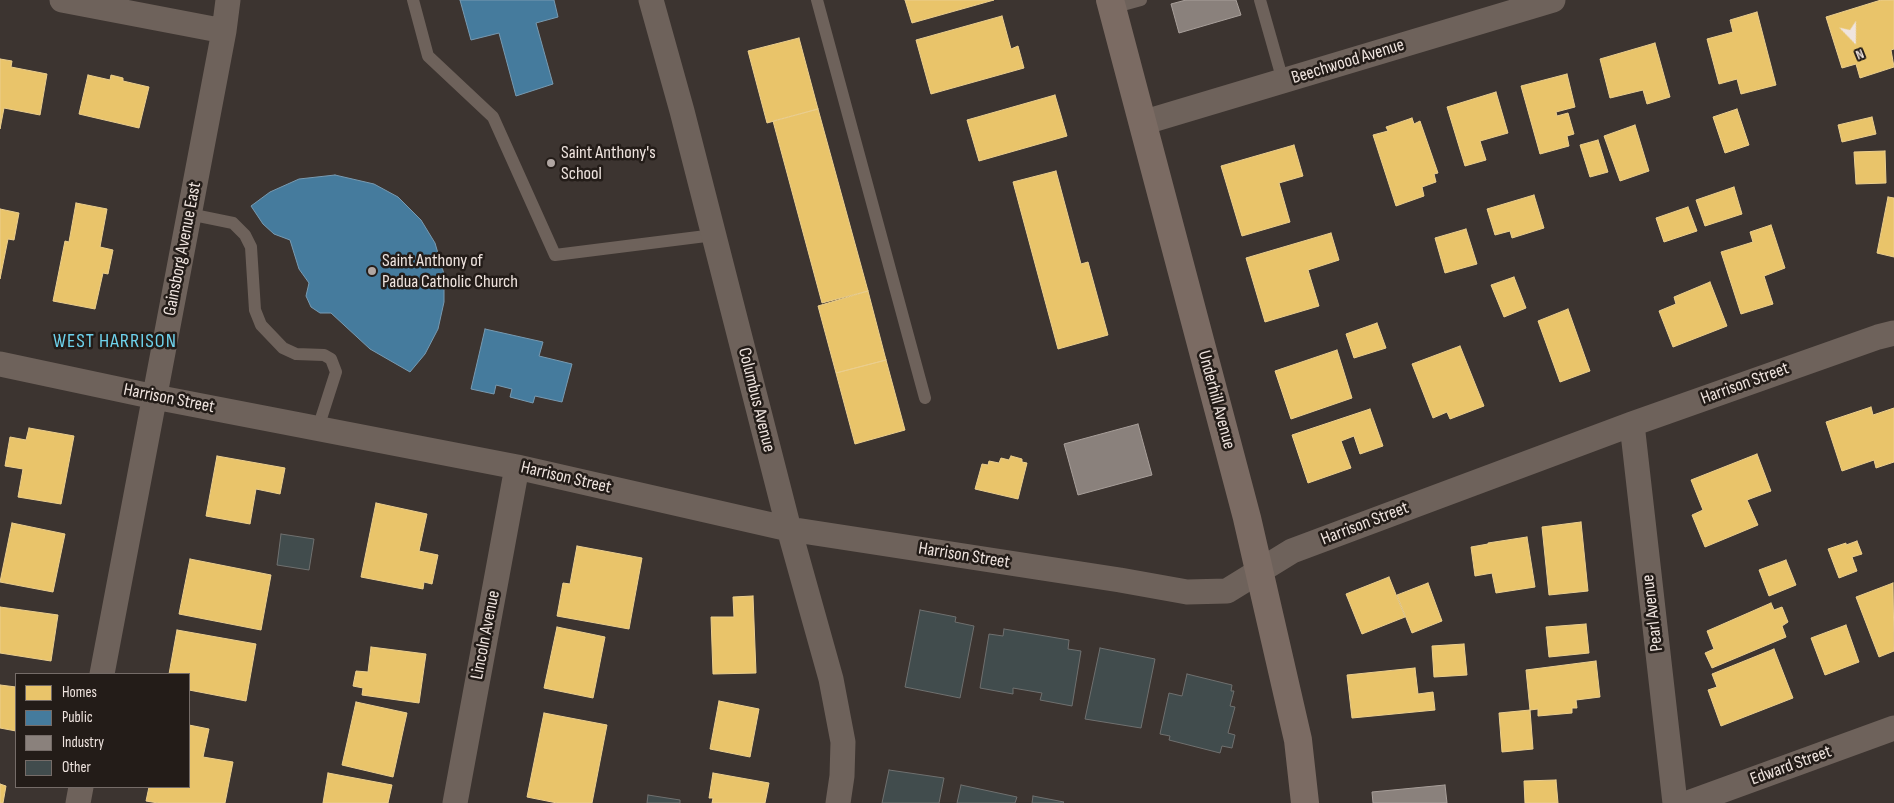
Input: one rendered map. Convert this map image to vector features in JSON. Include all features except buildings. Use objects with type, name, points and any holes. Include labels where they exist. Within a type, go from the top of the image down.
[{"type":"street","points":[[62,0],[224,31]]},
{"type":"street","name":"Gainsborg Avenue East","points":[[102,673],[224,31],[228,0]]},
{"type":"street","name":"Columbus Avenue","points":[[651,0],[682,111],[789,529],[831,679],[843,742],[842,776],[838,803]]},
{"type":"street","name":"Beechwood Avenue","points":[[1142,123],[1552,0]]},
{"type":"street","name":"Underhill Avenue","points":[[1111,4],[1260,572],[1298,740],[1306,803]]},
{"type":"street","name":"Harrison Street","points":[[0,364],[155,397],[517,467],[789,529],[1187,592],[1227,591],[1292,551],[1632,424],[1878,337],[1894,334]]},
{"type":"street","name":"Pearl Avenue","points":[[1632,424],[1675,803]]},
{"type":"street","name":"Lincoln Avenue","points":[[455,803],[517,467]]},
{"type":"street","name":"Edward Street","points":[[1688,803],[1894,728]]},
{"type":"street","points":[[78,803],[81,788]]},
{"type":"lane","points":[[413,0],[428,56],[493,117],[555,254],[714,235]]},
{"type":"lane","points":[[817,0],[925,398]]},
{"type":"lane","points":[[1111,4],[1141,0]]},
{"type":"lane","points":[[1260,0],[1283,81]]},
{"type":"lane","points":[[189,214],[233,223],[245,235],[251,247],[255,310],[261,326],[283,348],[296,354],[324,355],[331,360],[336,372],[318,428]]},
{"type":"place","name":"Saint Anthony's School","points":[[551,163]]},
{"type":"place","name":"Saint Anthony of Padua Catholic Church","points":[[372,271]]},
{"type":"district","name":"WEST HARRISON","points":[[115,342]]}]
